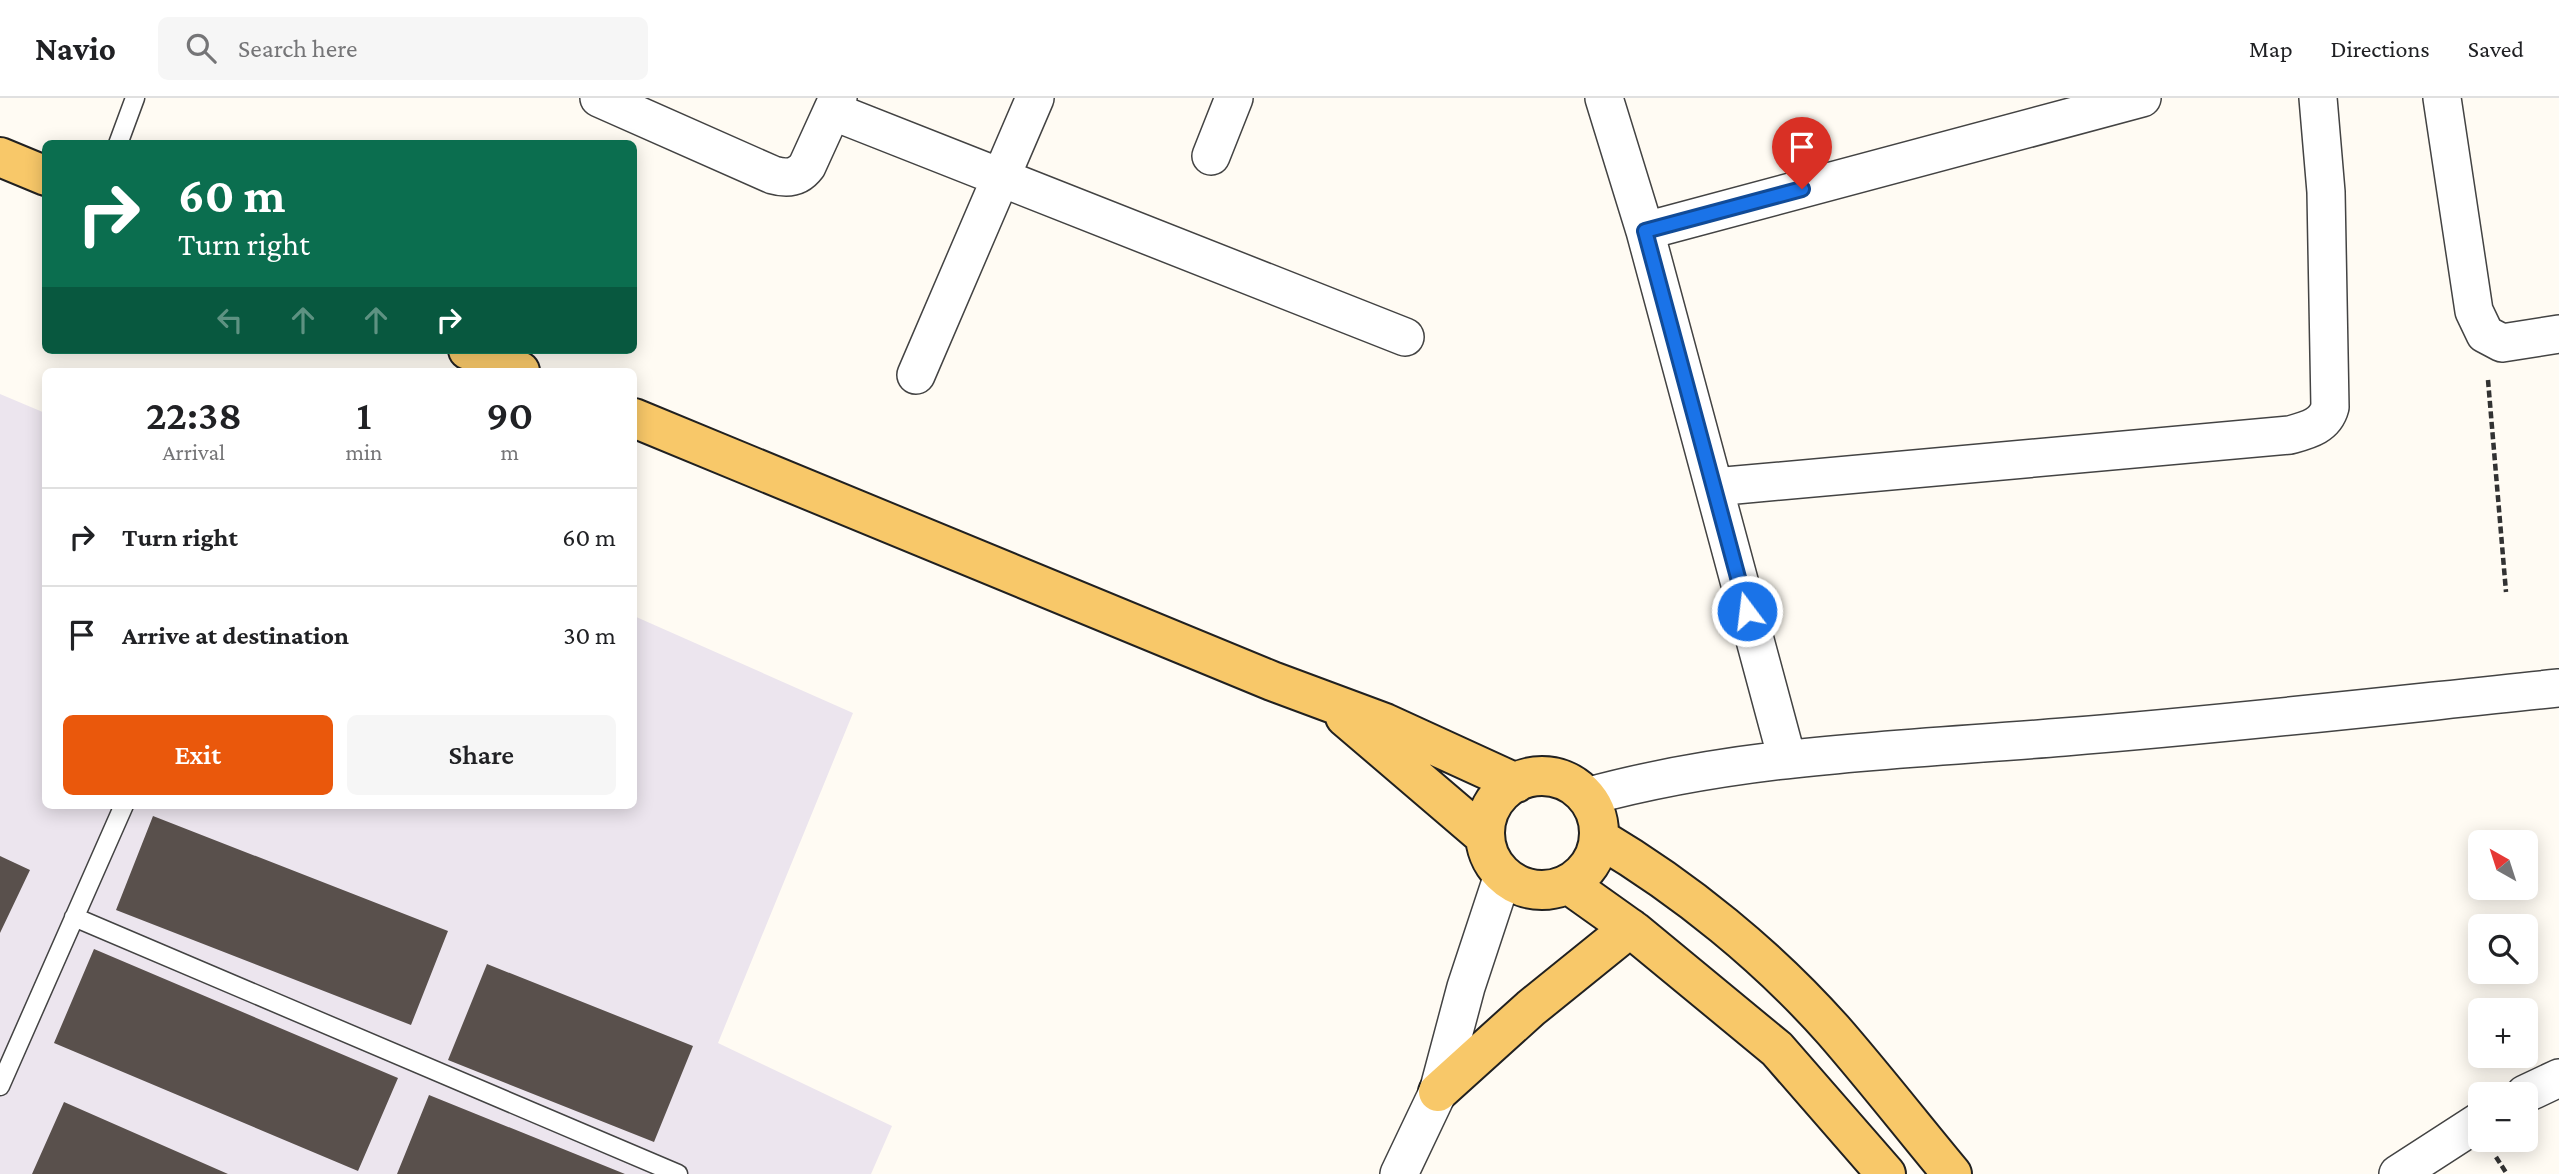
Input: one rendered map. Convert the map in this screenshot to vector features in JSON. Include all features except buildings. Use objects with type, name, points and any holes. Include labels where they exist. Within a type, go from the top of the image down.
[{"type":"main road","points":[[0,156],[42,174]]},
{"type":"main road","points":[[478,354],[513,368]]},
{"type":"main road","points":[[637,419],[1334,706],[1385,723],[1516,783]]},
{"type":"main road","points":[[1334,706],[1362,734],[1483,835],[1490,857],[1503,875],[1518,886],[1534,890],[1552,890],[1569,884],[1587,870],[1600,838],[1599,823],[1586,797],[1572,784],[1554,777],[1534,777],[1516,783],[1500,794],[1490,810],[1483,835]]},
{"type":"main road","points":[[1600,838],[1645,865],[1683,893],[1763,961],[1832,1029],[1952,1174]]},
{"type":"main road","points":[[1569,884],[1630,928],[1777,1049],[1886,1174]]},
{"type":"main road","points":[[1438,1091],[1531,1008],[1630,928]]},
{"type":"street","points":[[916,375],[1035,98]]},
{"type":"street","points":[[1211,156],[1234,98]]},
{"type":"street","points":[[1604,98],[1645,231],[1787,759]]},
{"type":"street","points":[[1645,231],[2142,98]]},
{"type":"street","points":[[1714,487],[2118,453],[2290,435],[2312,429],[2328,415],[2330,407],[2326,192],[2318,98]]},
{"type":"street","points":[[2442,98],[2474,311],[2484,334],[2502,343],[2559,334]]},
{"type":"street","points":[[618,101],[773,175],[787,178],[799,174],[807,166],[835,104],[1001,180],[1405,337]]},
{"type":"street","points":[[1586,797],[1631,784],[1787,759],[2106,733],[2559,688]]},
{"type":"street","points":[[1399,1174],[1438,1091],[1466,987],[1503,875]]},
{"type":"street","points":[[2538,1088],[2559,1079]]},
{"type":"street","points":[[2398,1174],[2468,1129]]},
{"type":"lane","points":[[119,140],[135,98]]},
{"type":"lane","points":[[0,1086],[122,809]]},
{"type":"lane","points":[[74,917],[678,1174]]},
{"type":"path","points":[[2484,334],[2506,592]]},
{"type":"shaded area","points":[[0,394],[42,412],[42,809],[637,809],[637,617],[853,713],[718,1043],[892,1126],[871,1174],[0,1174]]},
{"type":"route","points":[[1747,611],[1645,231],[1802,189]]}]
